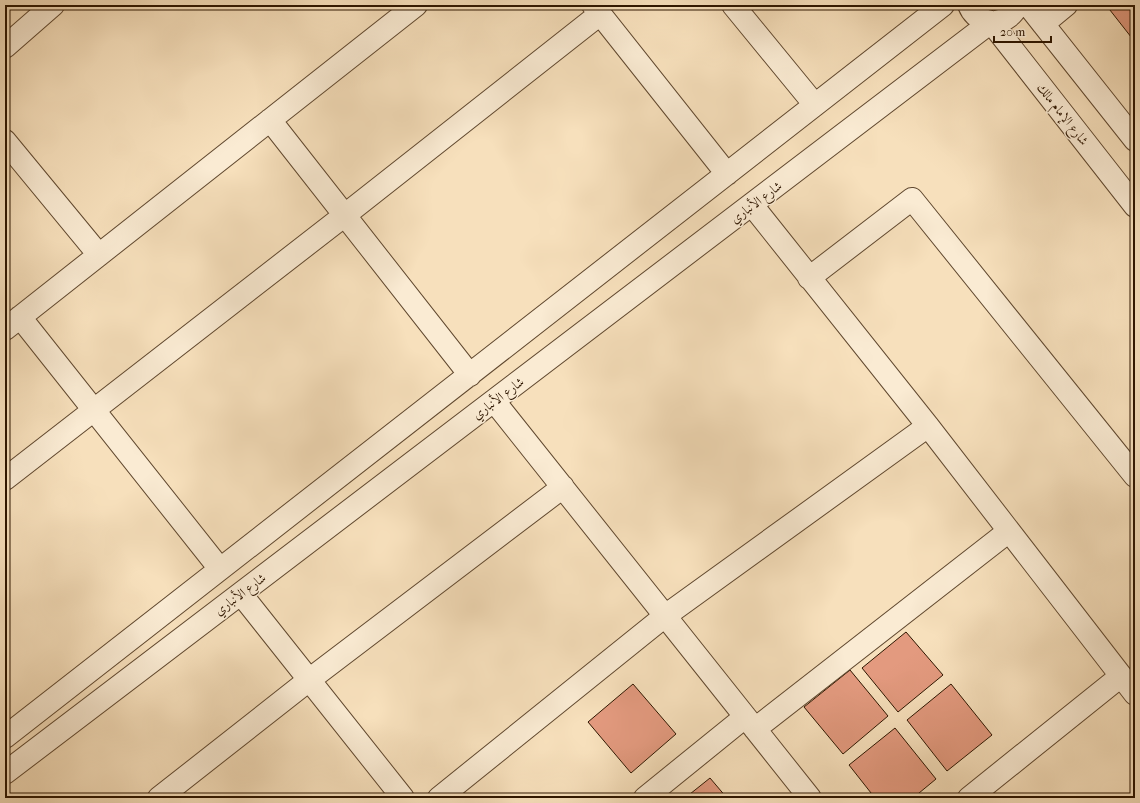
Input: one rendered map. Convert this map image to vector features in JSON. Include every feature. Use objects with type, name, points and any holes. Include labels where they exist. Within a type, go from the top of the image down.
[{"type":"street","points":[[5,47],[54,5]]},
{"type":"street","points":[[220,569],[94,410],[13,323],[416,5]]},
{"type":"street","points":[[733,5],[815,105]]},
{"type":"street","points":[[5,736],[943,5]]},
{"type":"street","points":[[969,5],[970,9],[976,16],[991,22]]},
{"type":"street","name":"شارع الأنباري","points":[[5,774],[752,206],[991,22],[1000,21],[1007,18],[1014,12],[1018,5]]},
{"type":"street","points":[[1028,5],[1135,140]]},
{"type":"street","points":[[1043,24],[1066,5]]},
{"type":"street","points":[[5,479],[345,215],[596,9],[727,174]]},
{"type":"street","name":"شارع الإمام مالك","points":[[991,22],[1135,206]]},
{"type":"street","points":[[270,120],[470,375]]},
{"type":"street","points":[[5,141],[99,255]]},
{"type":"street","points":[[809,278],[912,199],[1135,476]]},
{"type":"street","points":[[752,206],[928,426],[1135,694]]},
{"type":"street","points":[[494,401],[810,798]]},
{"type":"street","points":[[439,798],[665,616],[928,426]]},
{"type":"street","points":[[159,798],[309,680],[563,487]]},
{"type":"street","points":[[645,798],[750,723],[1009,532]]},
{"type":"street","points":[[241,594],[403,798]]},
{"type":"street","points":[[108,656],[126,682]]},
{"type":"street","points":[[969,798],[1121,676]]},
{"type":"building","points":[[1106,5],[1135,5],[1135,42]]},
{"type":"building","points":[[906,632],[943,675],[898,712],[862,668]]},
{"type":"building","points":[[850,670],[888,716],[843,754],[804,707]]},
{"type":"building","points":[[633,684],[676,734],[631,773],[588,722]]},
{"type":"building","points":[[951,684],[992,735],[947,771],[907,720]]},
{"type":"building","points":[[895,728],[936,779],[913,798],[875,798],[849,765]]},
{"type":"building","points":[[710,778],[727,798],[685,798]]}]
